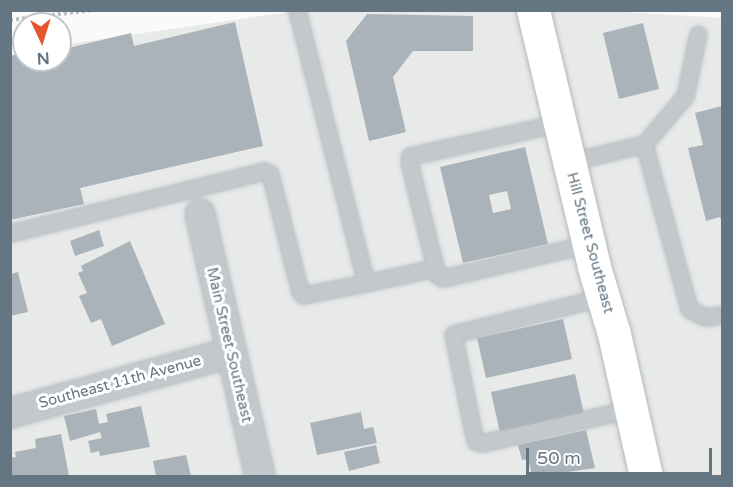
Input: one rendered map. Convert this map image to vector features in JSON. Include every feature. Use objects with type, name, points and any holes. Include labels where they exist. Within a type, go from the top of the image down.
[{"type":"street","name":"Hill Street Southeast","points":[[533,10],[646,477]]},
{"type":"street","name":"Main Street Southeast","points":[[200,214],[260,477]]},
{"type":"street","name":"Southeast 11th Avenue","points":[[10,413],[230,353]]},
{"type":"lane","points":[[297,10],[366,283]]},
{"type":"lane","points":[[569,162],[644,144],[685,96],[698,34]]},
{"type":"lane","points":[[559,123],[410,156],[409,162],[437,275],[443,278],[588,244]]},
{"type":"lane","points":[[644,144],[689,309],[705,317],[723,315]]},
{"type":"lane","points":[[10,233],[264,171],[270,174],[300,292],[303,294],[435,268]]},
{"type":"lane","points":[[603,297],[453,334],[475,441],[482,443],[631,409]]},
{"type":"path","points":[[10,20],[93,10]]},
{"type":"shaded area","points":[[302,10],[590,10],[722,18],[722,476],[11,476],[10,55],[12,54],[12,72],[72,72],[72,43]]},
{"type":"building","points":[[367,14],[473,16],[473,51],[413,51],[393,77],[406,132],[369,141],[346,41]]},
{"type":"building","points":[[235,22],[263,146],[80,188],[84,204],[10,220],[10,56],[12,56],[12,72],[72,72],[72,47],[131,33],[134,46]]},
{"type":"building","points":[[643,23],[659,89],[619,99],[603,33]]},
{"type":"building","points":[[722,106],[722,222],[720,217],[706,221],[688,148],[703,145],[695,113]]},
{"type":"building","points":[[525,147],[548,244],[463,263],[440,167]],"holes":[[[507,191],[511,209],[493,213],[489,195]]]},
{"type":"building","points":[[99,230],[104,246],[75,256],[70,241]]},
{"type":"building","points":[[130,241],[165,324],[112,346],[101,319],[91,323],[79,296],[87,293],[78,273],[83,271],[81,266]]},
{"type":"building","points":[[18,272],[28,312],[10,316],[10,274]]},
{"type":"building","points":[[563,319],[572,359],[486,378],[477,338]]},
{"type":"building","points":[[575,374],[584,414],[500,433],[491,392]]},
{"type":"building","points":[[141,406],[150,447],[100,456],[99,451],[91,453],[88,441],[102,438],[100,432],[70,441],[64,416],[96,409],[99,424],[108,422],[106,414]]},
{"type":"building","points":[[361,412],[364,429],[373,427],[377,443],[317,455],[310,423]]},
{"type":"building","points":[[586,430],[595,468],[541,476],[532,475],[528,459],[522,460],[518,445]]},
{"type":"building","points":[[61,434],[69,476],[10,476],[10,458],[16,457],[15,452],[36,448],[35,439]]},
{"type":"building","points":[[376,445],[380,463],[349,471],[344,452]]},
{"type":"building","points":[[186,455],[191,476],[156,476],[153,461]]}]
